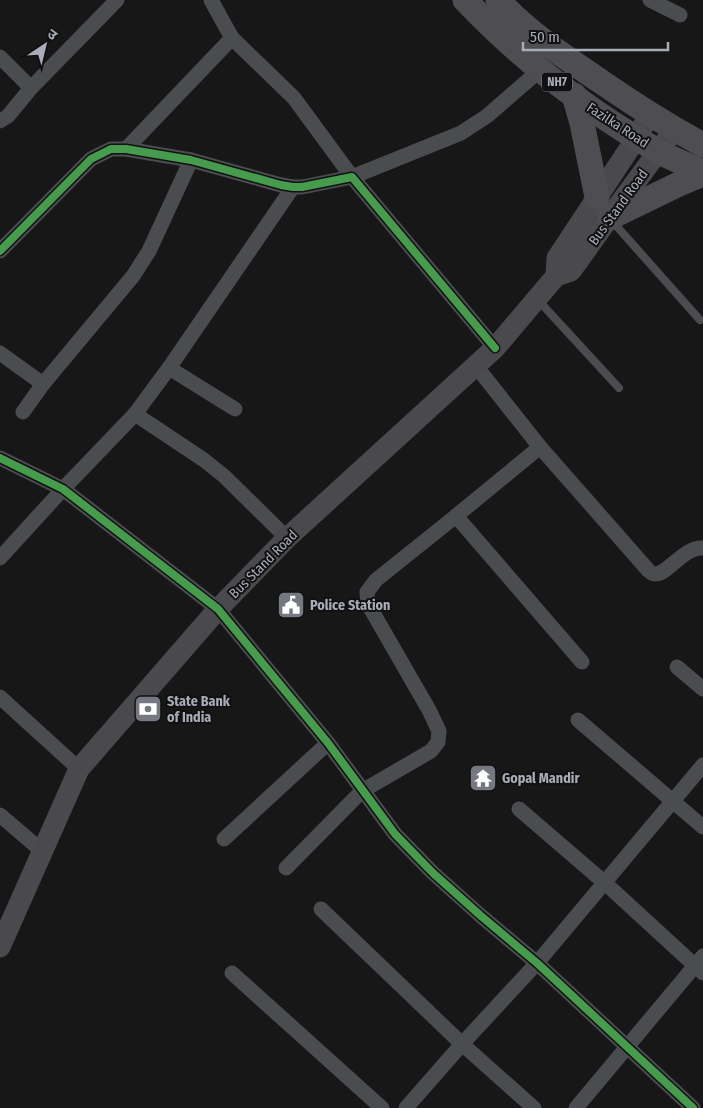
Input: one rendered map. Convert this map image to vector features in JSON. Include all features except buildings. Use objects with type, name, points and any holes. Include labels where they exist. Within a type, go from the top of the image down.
[{"type":"highway","name":"Fazilka Road","points":[[465,0],[487,23],[540,70],[600,114],[659,151]]},
{"type":"highway","name":"Fazilka Road","points":[[507,3],[555,51],[674,130]]},
{"type":"highway","points":[[574,95],[603,207],[679,184],[703,173]]},
{"type":"highway","name":"NH7","points":[[674,130],[703,145]]},
{"type":"highway","name":"NH7","points":[[659,151],[703,173]]},
{"type":"main road","name":"Bus Stand Road","points":[[603,207],[636,137],[650,114]]},
{"type":"main road","name":"Bus Stand Road","points":[[0,947],[79,769],[218,609],[287,538],[496,348],[556,276],[557,258],[603,207],[659,151],[674,130]]},
{"type":"street","points":[[0,121],[8,116],[31,88],[117,0]]},
{"type":"street","points":[[211,0],[232,38],[294,98],[352,177],[496,348]]},
{"type":"street","points":[[650,0],[680,15]]},
{"type":"street","points":[[126,149],[232,38]]},
{"type":"street","points":[[0,57],[31,88]]},
{"type":"street","points":[[0,251],[91,159],[111,150],[126,149],[191,160],[281,185],[302,187],[352,177],[461,133],[488,116],[540,70]]},
{"type":"street","points":[[23,412],[42,384],[133,276],[149,251],[191,160]]},
{"type":"street","points":[[0,558],[134,414],[169,368],[293,187]]},
{"type":"street","points":[[0,353],[42,384]]},
{"type":"street","points":[[476,366],[540,447],[652,574],[662,572],[690,551],[703,548]]},
{"type":"street","points":[[169,368],[235,409]]},
{"type":"street","points":[[134,414],[204,460],[224,476],[287,538]]},
{"type":"street","points":[[286,868],[362,791],[431,751],[438,742],[439,731],[429,710],[368,604],[367,592],[376,580],[540,447]]},
{"type":"street","points":[[0,458],[63,489],[218,609],[328,743],[395,834],[433,873],[480,916],[537,963],[693,1108]]},
{"type":"street","points":[[456,516],[582,662]]},
{"type":"street","points":[[677,667],[703,689]]},
{"type":"street","points":[[0,697],[79,769]]},
{"type":"street","points":[[578,720],[703,827]]},
{"type":"street","points":[[224,839],[328,743]]},
{"type":"street","points":[[406,1108],[537,963],[703,765]]},
{"type":"street","points":[[519,809],[700,965],[576,1108]]},
{"type":"street","points":[[0,815],[42,851]]},
{"type":"street","points":[[321,909],[462,1044],[534,1108]]},
{"type":"street","points":[[232,973],[382,1108]]},
{"type":"lane","points":[[603,207],[700,320]]},
{"type":"lane","points":[[536,299],[619,388]]},
{"type":"cycle path","points":[[0,251],[91,159],[111,149],[126,149],[191,160],[293,187],[302,187],[352,177],[495,348]]},
{"type":"cycle path","points":[[0,458],[63,489],[218,609],[328,743],[395,834],[433,873],[537,963],[693,1108]]},
{"type":"place","name":"Police Station","points":[[291,605]]},
{"type":"place","name":"State Bank of India","points":[[148,709]]},
{"type":"place","name":"Gopal Mandir","points":[[483,778]]}]
